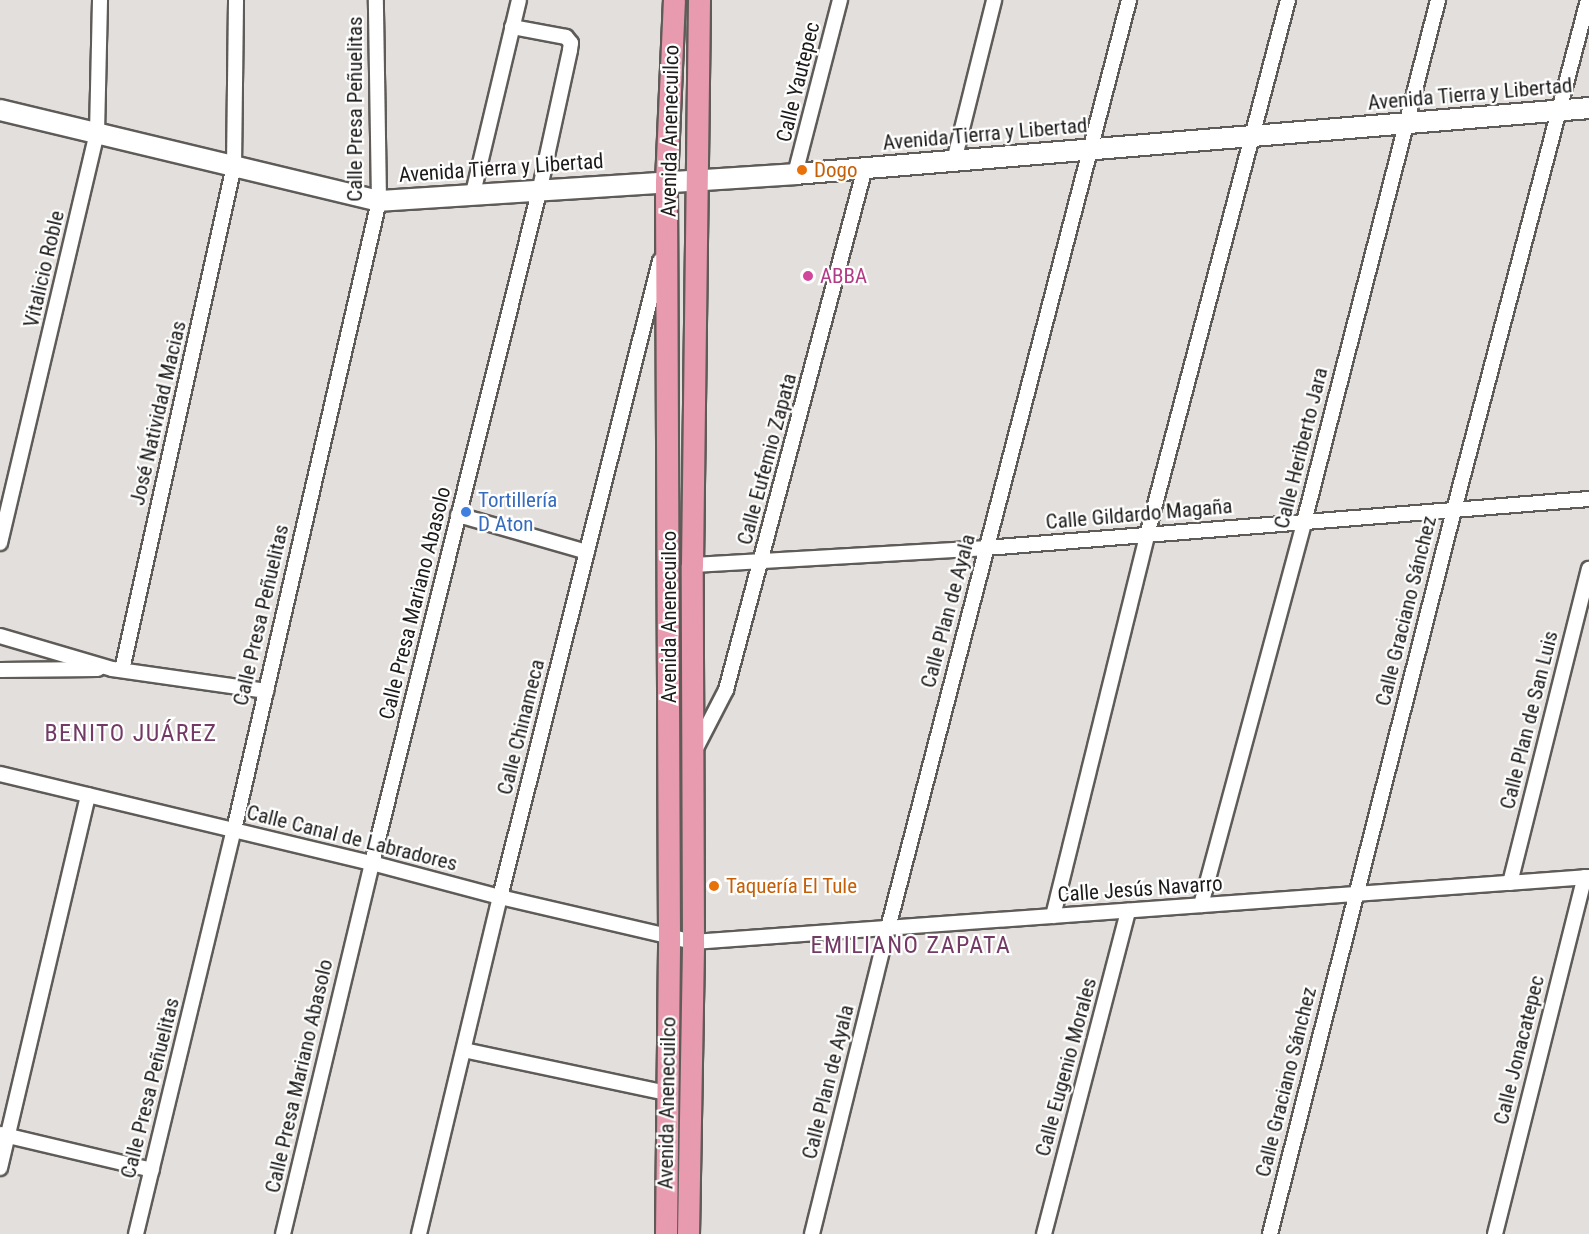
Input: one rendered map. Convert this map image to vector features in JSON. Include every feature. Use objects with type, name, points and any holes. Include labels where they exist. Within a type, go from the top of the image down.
[{"type":"main road","name":"Avenida Anenecuilco","points":[[666,1234],[669,938],[668,230],[666,182],[674,0]]},
{"type":"main road","name":"Avenida Anenecuilco","points":[[688,1234],[693,942],[692,565],[699,0]]},
{"type":"street","name":"Vitalicio Roble","points":[[0,543],[97,133],[100,0]]},
{"type":"street","name":"José Natividad Macias","points":[[117,669],[234,166],[236,0]]},
{"type":"street","name":"Calle Presa Peñuelitas","points":[[136,1234],[234,830],[379,201],[376,0]]},
{"type":"street","points":[[473,193],[519,0]]},
{"type":"street","name":"Calle Yautepec","points":[[795,174],[840,0]]},
{"type":"street","points":[[954,161],[994,0]]},
{"type":"street","name":"Calle Plan de Ayala","points":[[812,1234],[888,928],[1129,0]]},
{"type":"street","points":[[1053,916],[1147,535],[1288,0]]},
{"type":"street","name":"Calle Heriberto Jara","points":[[1201,905],[1304,522],[1438,0]]},
{"type":"street","name":"Calle Graciano Sánchez","points":[[1270,1234],[1355,894],[1588,0]]},
{"type":"street","name":"Calle Presa Mariano Abasolo","points":[[283,1234],[372,862],[540,188],[571,43],[566,37],[512,27]]},
{"type":"street","name":"Avenida Tierra y Libertad","points":[[0,110],[379,201],[540,188],[795,174],[1589,108]]},
{"type":"street","name":"Calle Eufemio Zapata","points":[[693,755],[726,690],[865,168]]},
{"type":"street","name":"Calle Chinameca","points":[[420,1234],[500,897],[668,230]]},
{"type":"street","name":"Calle Gildardo Magaña","points":[[692,565],[986,548],[1589,499]]},
{"type":"street","points":[[458,515],[587,552]]},
{"type":"street","name":"Calle Plan de San Luis","points":[[1510,882],[1589,569]]},
{"type":"street","points":[[0,636],[117,669],[266,691]]},
{"type":"street","points":[[0,670],[117,669]]},
{"type":"street","name":"Calle Canal de Labradores","points":[[0,774],[372,862],[500,897],[693,942]]},
{"type":"street","points":[[0,1167],[4,1135],[88,795]]},
{"type":"street","name":"Calle Jesús Navarro","points":[[693,942],[1587,877]]},
{"type":"street","name":"Calle Jonacatepec","points":[[1494,1234],[1587,877]]},
{"type":"street","name":"Calle Eugenio Morales","points":[[1044,1234],[1128,910]]},
{"type":"street","points":[[464,1050],[667,1093]]},
{"type":"street","points":[[4,1135],[152,1170]]},
{"type":"place","name":"Dogo","points":[[802,170]]},
{"type":"place","name":"ABBA","points":[[808,276]]},
{"type":"place","name":"Tortillería D Aton","points":[[466,512]]},
{"type":"place","name":"Taquería El Tule","points":[[714,886]]},
{"type":"district","name":"BENITO JUÁREZ","points":[[131,734]]},
{"type":"district","name":"EMILIANO ZAPATA","points":[[911,946]]}]
